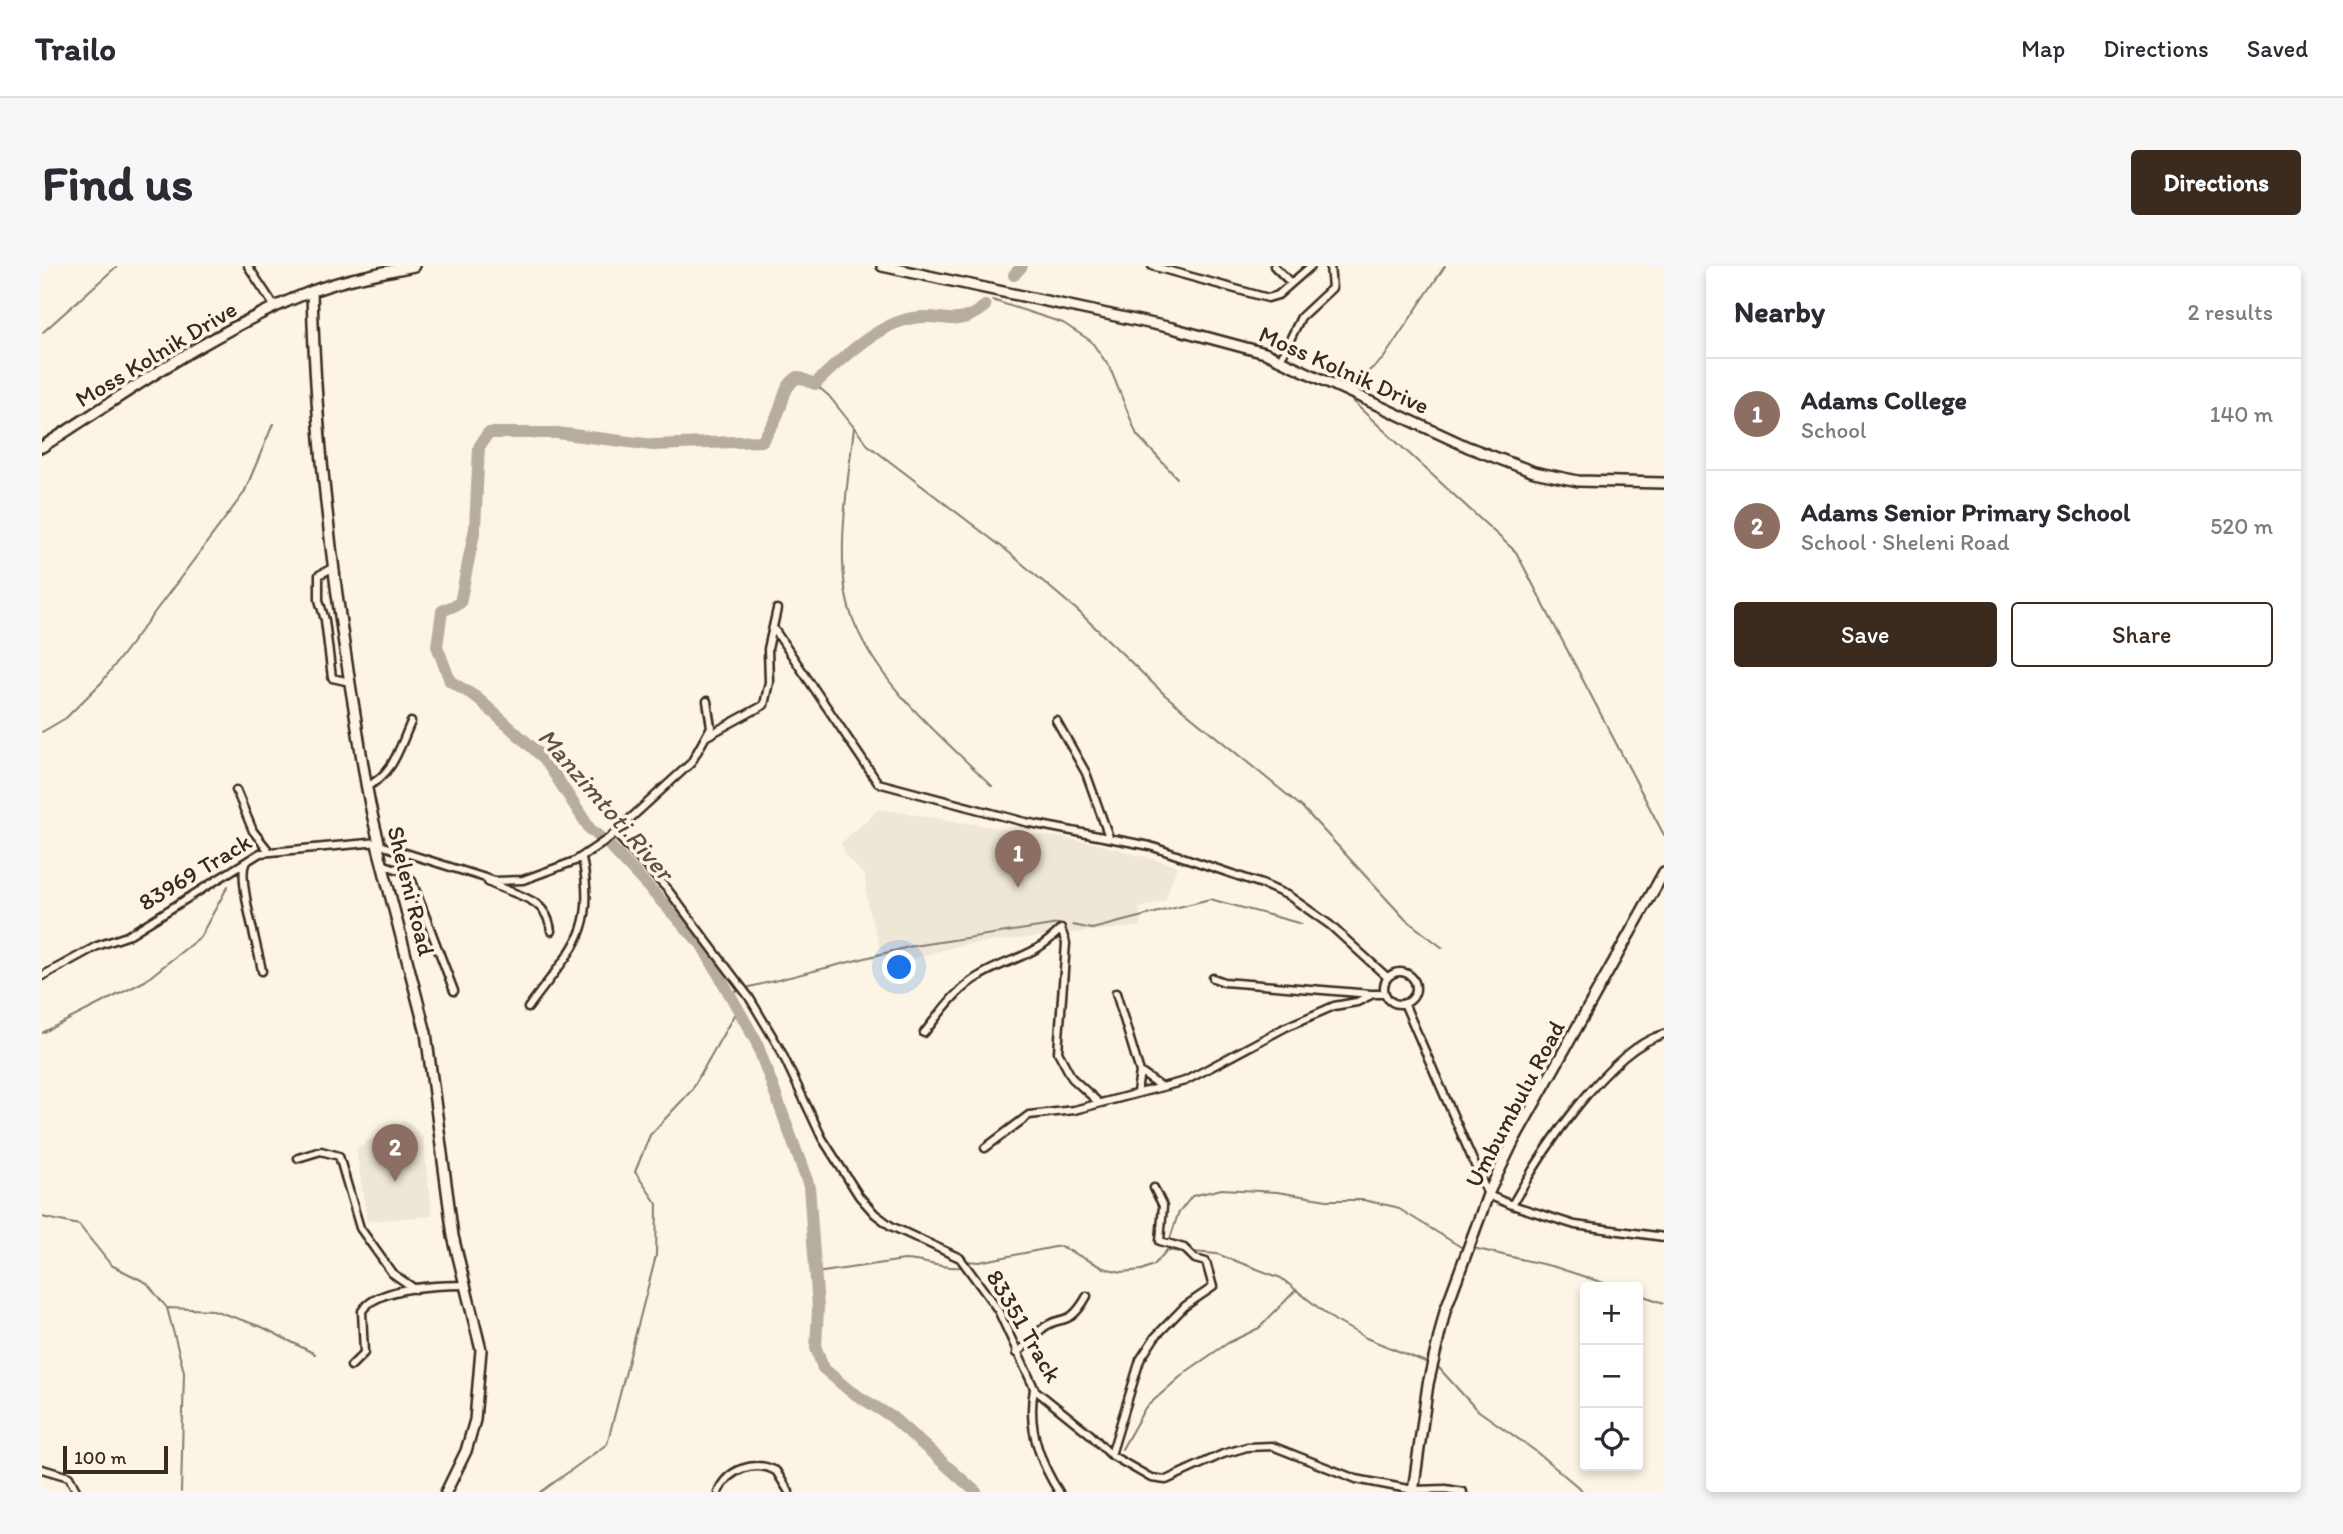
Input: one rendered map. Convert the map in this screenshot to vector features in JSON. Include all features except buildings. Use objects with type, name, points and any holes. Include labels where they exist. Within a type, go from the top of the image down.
[{"type":"main road","name":"Moss Kolnik Drive","points":[[42,447],[207,344],[275,307],[313,291],[397,268],[414,266]]},
{"type":"main road","name":"Moss Kolnik Drive","points":[[882,266],[1171,328],[1281,358],[1513,465],[1578,481],[1664,483]]},
{"type":"main road","name":"Sheleni Road","points":[[313,291],[317,397],[334,567],[366,786],[382,864],[426,1033],[449,1213],[478,1329],[481,1374],[472,1434],[446,1492]]},
{"type":"main road","name":"Umbumbulu Road","points":[[1413,1491],[1428,1384],[1445,1311],[1488,1195],[1514,1140],[1664,872]]},
{"type":"street","points":[[248,266],[275,307]]},
{"type":"street","points":[[1152,266],[1268,298],[1278,295],[1311,266]]},
{"type":"street","points":[[1274,266],[1291,283]]},
{"type":"street","points":[[1281,358],[1301,317],[1332,288],[1331,266]]},
{"type":"street","points":[[334,567],[319,575],[318,600],[326,620],[332,678],[350,682]]},
{"type":"street","points":[[707,736],[764,705],[769,682],[768,649],[777,609]]},
{"type":"street","points":[[774,629],[878,783],[1025,822],[1109,837],[1176,854],[1289,896],[1353,944],[1387,977]]},
{"type":"street","points":[[483,879],[523,880],[582,858],[597,848],[691,763],[707,736],[711,717],[706,701]]},
{"type":"street","points":[[1056,720],[1086,773],[1109,837]]},
{"type":"street","points":[[366,786],[379,780],[393,765],[411,722]]},
{"type":"street","points":[[236,790],[253,831],[268,850]]},
{"type":"street","name":"83351 Track","points":[[615,832],[668,890],[753,1003],[780,1049],[822,1138],[859,1196],[891,1226],[960,1258],[998,1310],[1027,1379],[1111,1455],[1151,1478],[1166,1480],[1223,1454],[1247,1447],[1272,1446],[1356,1479],[1413,1491],[1446,1489],[1463,1492]]},
{"type":"street","points":[[378,843],[483,879],[528,898],[548,915],[551,931]]},
{"type":"street","name":"83969 Track","points":[[42,976],[97,946],[127,936],[268,850],[378,843]]},
{"type":"street","points":[[528,1008],[581,935],[589,904],[582,858]]},
{"type":"street","points":[[245,862],[242,882],[262,971]]},
{"type":"street","points":[[382,864],[402,871],[412,881],[454,991]]},
{"type":"street","points":[[924,1033],[950,1000],[978,976],[1031,954],[1061,929],[1066,943],[1058,1052],[1072,1077],[1097,1101]]},
{"type":"street","points":[[1213,978],[1224,982],[1385,995],[1395,1003],[1404,1003],[1415,995],[1415,981],[1409,974],[1400,972],[1387,977],[1385,995]]},
{"type":"street","points":[[1116,993],[1140,1072],[1137,1092]]},
{"type":"street","points":[[985,1148],[1005,1136],[1029,1115],[1073,1110],[1097,1101],[1202,1075],[1286,1027],[1334,1006],[1357,1002],[1373,994]]},
{"type":"street","points":[[1404,1003],[1488,1195],[1575,1225],[1664,1237]]},
{"type":"street","points":[[1512,1205],[1561,1129],[1610,1070],[1642,1043],[1664,1034]]},
{"type":"street","points":[[1140,1072],[1160,1086]]},
{"type":"street","points":[[298,1158],[321,1151],[339,1156],[360,1228],[392,1273],[415,1289]]},
{"type":"street","points":[[1111,1455],[1140,1360],[1155,1337],[1185,1306],[1211,1290],[1213,1284],[1206,1262],[1195,1259],[1184,1248],[1161,1242],[1163,1206],[1154,1188]]},
{"type":"street","points":[[351,1366],[362,1356],[365,1348],[361,1318],[366,1305],[373,1299],[415,1289],[466,1285]]},
{"type":"street","points":[[1017,1353],[1042,1329],[1069,1320],[1087,1297]]},
{"type":"street","points":[[1035,1387],[1032,1418],[1035,1439],[1048,1475],[1059,1492]]},
{"type":"street","points":[[718,1492],[732,1474],[757,1466],[776,1471],[789,1492]]},
{"type":"street","points":[[42,1469],[69,1477],[77,1492]]},
{"type":"shaded area","points":[[879,809],[1099,844],[1177,866],[1165,901],[1139,908],[1141,926],[962,945],[886,966],[868,906],[865,876],[847,857],[841,843]]},
{"type":"shaded area","points":[[406,1120],[423,1138],[432,1216],[367,1221],[356,1148]]},
{"type":"waterway","points":[[42,333],[117,266]]},
{"type":"waterway","name":"Manzimtoti River","points":[[1014,275],[1022,266]]},
{"type":"waterway","points":[[1357,381],[1383,359],[1445,266]]},
{"type":"waterway","points":[[992,300],[1063,323],[1091,341],[1110,368],[1137,435],[1177,478]]},
{"type":"waterway","name":"Manzimtoti River","points":[[976,1492],[892,1417],[850,1391],[823,1368],[816,1348],[818,1308],[809,1186],[756,1041],[702,945],[608,844],[590,829],[544,758],[476,697],[450,681],[437,646],[442,611],[460,603],[475,528],[479,447],[488,433],[557,433],[653,445],[762,441],[787,390],[798,377],[815,384],[860,344],[899,322],[924,317],[965,318],[985,306]]},
{"type":"waterway","points":[[815,384],[829,396],[868,445],[1006,550],[1078,611],[1165,695],[1302,807],[1406,920],[1443,948]]},
{"type":"waterway","points":[[1352,401],[1516,552],[1664,835]]},
{"type":"waterway","points":[[42,732],[66,718],[102,682],[172,589],[244,493],[273,424]]},
{"type":"waterway","points":[[854,428],[843,548],[843,572],[851,614],[862,639],[893,686],[992,786]]},
{"type":"waterway","points":[[42,1033],[145,981],[200,937],[228,886]]},
{"type":"waterway","points":[[1073,925],[1092,929],[1210,899],[1302,924]]},
{"type":"waterway","points":[[746,988],[913,946],[1059,924]]},
{"type":"waterway","points":[[729,992],[740,990]]},
{"type":"waterway","points":[[541,1492],[607,1444],[656,1256],[657,1204],[635,1172],[650,1135],[691,1091],[738,1008]]},
{"type":"waterway","points":[[1169,1242],[1178,1214],[1192,1196],[1222,1189],[1277,1192],[1327,1200],[1363,1200],[1396,1207],[1461,1247]]},
{"type":"waterway","points":[[42,1217],[79,1225],[111,1265],[147,1283],[167,1308],[184,1372],[181,1492]]},
{"type":"waterway","points":[[966,1261],[979,1262],[1060,1246],[1103,1268],[1122,1272],[1142,1270],[1154,1265],[1167,1250],[1186,1253]]},
{"type":"waterway","points":[[1473,1248],[1555,1267],[1601,1282]]},
{"type":"waterway","points":[[1192,1252],[1217,1254],[1281,1278],[1334,1320],[1366,1338],[1428,1363]]},
{"type":"waterway","points":[[816,1273],[904,1260],[960,1267]]},
{"type":"waterway","points":[[1122,1449],[1145,1408],[1187,1371],[1228,1343],[1259,1328],[1296,1290]]},
{"type":"waterway","points":[[1643,1296],[1664,1303]]},
{"type":"waterway","points":[[168,1308],[213,1310],[262,1327],[315,1354]]},
{"type":"waterway","points":[[1439,1368],[1476,1409],[1534,1450],[1584,1492]]},
{"type":"place","name":"Adams College","points":[[1018,888]]},
{"type":"place","name":"Adams Senior Primary School","points":[[395,1182]]}]
